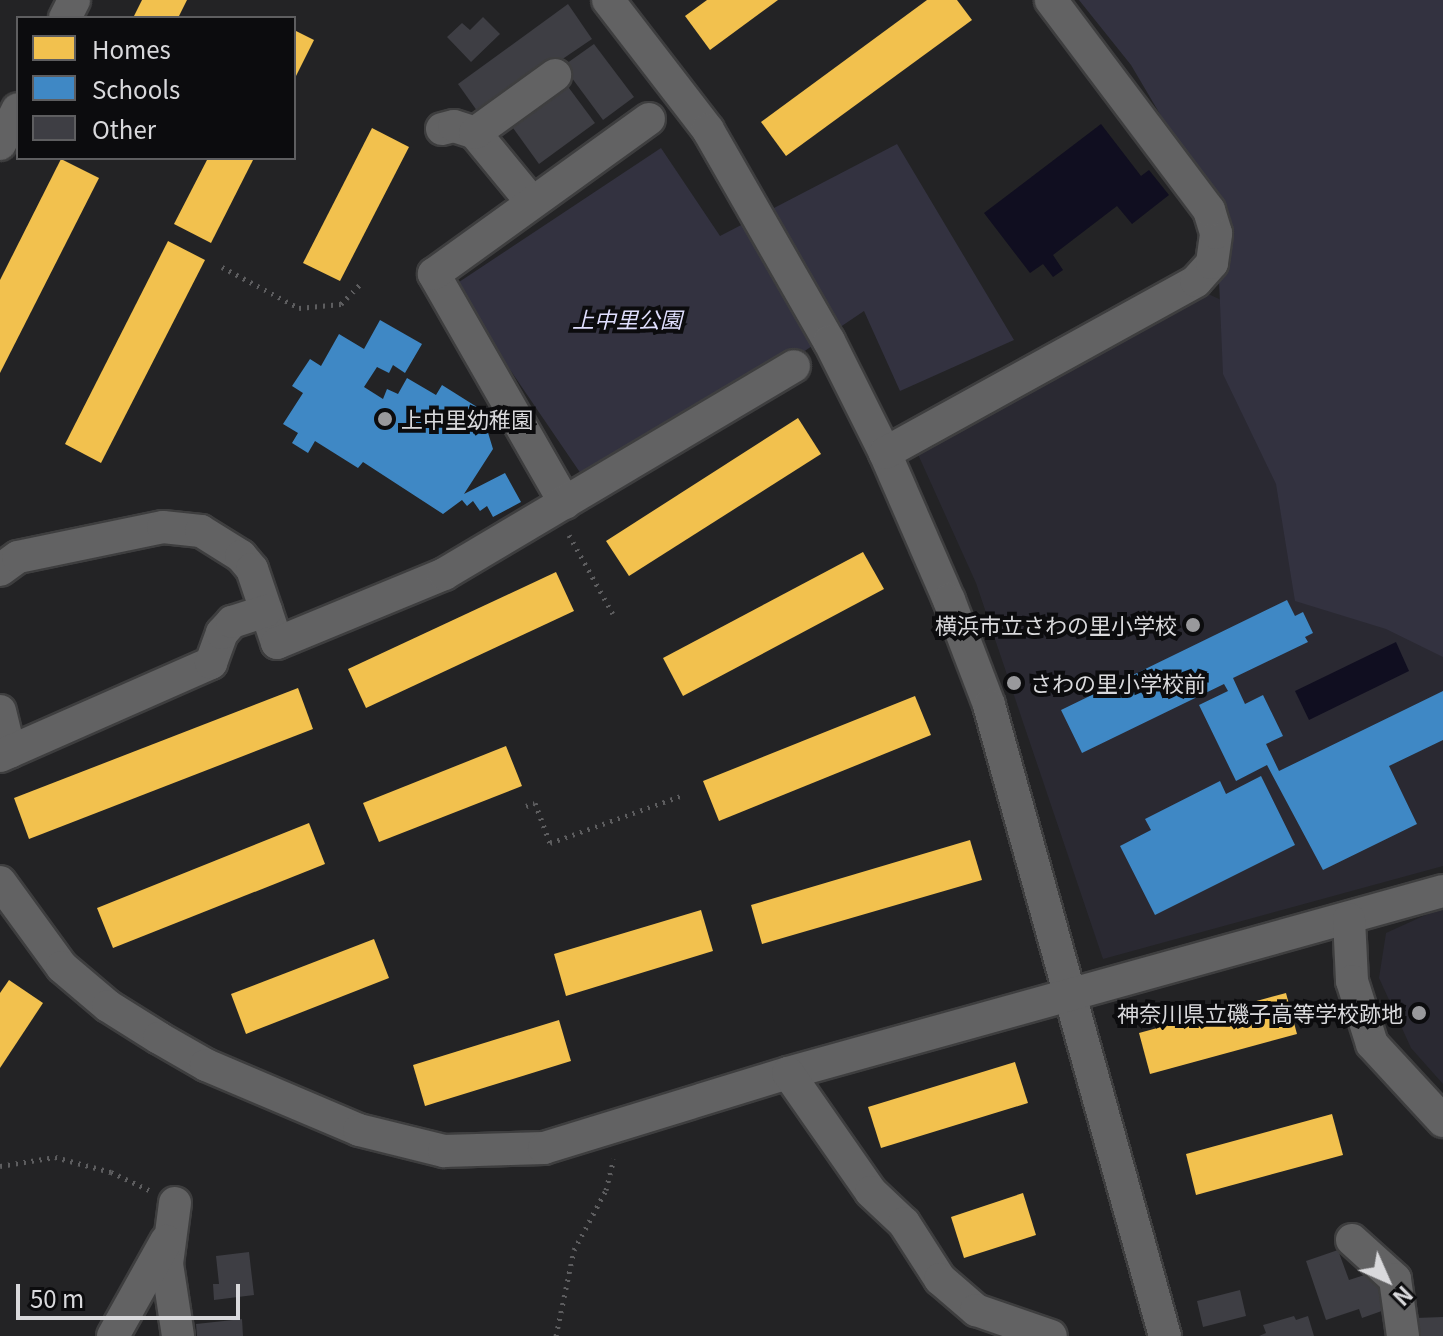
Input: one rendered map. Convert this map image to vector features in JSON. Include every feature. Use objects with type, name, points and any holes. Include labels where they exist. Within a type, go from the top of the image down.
[{"type":"street","points":[[608,0],[708,130],[829,341],[885,453],[989,705],[1073,997],[1165,1336]]},
{"type":"street","points":[[885,453],[1196,281],[1212,263],[1216,233],[1209,210],[1051,0]]},
{"type":"street","points":[[475,133],[555,75]]},
{"type":"street","points":[[0,144],[16,113]]},
{"type":"street","points":[[560,506],[434,274],[530,200],[649,119]]},
{"type":"street","points":[[442,129],[454,126],[475,133],[530,200]]},
{"type":"street","points":[[0,570],[18,557],[181,526],[211,536],[241,556],[252,569],[277,643],[444,574],[794,366]]},
{"type":"street","points":[[0,711],[5,754],[211,663],[232,622],[266,611]]},
{"type":"street","points":[[0,882],[62,967],[108,1006],[206,1065],[373,1134],[444,1151],[544,1148],[788,1073],[1073,997],[1443,891]]},
{"type":"street","points":[[1349,919],[1352,981],[1372,1044],[1443,1121]]},
{"type":"street","points":[[788,1073],[871,1192],[904,1223],[940,1279],[976,1310],[1046,1335]]},
{"type":"street","points":[[113,1336],[174,1216]]},
{"type":"street","points":[[174,1216],[167,1264],[178,1336]]},
{"type":"street","points":[[1352,1240],[1395,1279],[1403,1336]]},
{"type":"path","points":[[222,267],[299,308],[341,304],[362,282]]},
{"type":"path","points":[[560,506],[613,614]]},
{"type":"path","points":[[526,806],[535,803],[550,843],[683,795]]},
{"type":"path","points":[[0,1166],[55,1157],[111,1172],[174,1216]]},
{"type":"path","points":[[556,1336],[574,1250],[606,1190],[614,1159]]},
{"type":"shaded area","points":[[1101,124],[1141,176],[1149,170],[1169,195],[1132,224],[1117,206],[1053,255],[1063,270],[1053,277],[1043,264],[1030,273],[984,213]]},
{"type":"shaded area","name":"横浜市立さわの里小学校","points":[[1204,292],[1245,311],[1443,649],[1443,866],[1103,959],[976,583],[916,450]]},
{"type":"shaded area","points":[[1396,642],[1409,671],[1309,720],[1295,691]]},
{"type":"shaded area","name":"神奈川県立磯子高等学校跡地","points":[[1443,907],[1443,1084],[1411,1048],[1379,978],[1386,933]]},
{"type":"green space","points":[[1079,0],[1443,0],[1443,657],[1386,629],[1295,601],[1276,484],[1223,374],[1216,209],[1131,65]]},
{"type":"green space","name":"上中里公園","points":[[897,144],[1014,340],[900,391],[864,311],[594,493],[453,286],[661,148],[720,236]]},
{"type":"building: Homes","points":[[142,0],[187,0],[179,16],[134,16]]},
{"type":"building: Homes","points":[[707,0],[778,0],[710,50],[685,16]]},
{"type":"building: Homes","points":[[927,0],[957,0],[972,20],[786,156],[761,122]]},
{"type":"building: Homes","points":[[296,31],[314,40],[296,76]]},
{"type":"building: Homes","points":[[372,128],[409,147],[340,281],[303,263]]},
{"type":"building: Homes","points":[[60,160],[99,178],[0,373],[0,280]]},
{"type":"building: Homes","points":[[207,160],[253,160],[211,243],[174,224]]},
{"type":"building: Homes","points":[[168,241],[205,260],[101,463],[65,444]]},
{"type":"building: Homes","points":[[798,418],[821,454],[629,576],[606,541]]},
{"type":"building: Homes","points":[[863,552],[884,589],[683,696],[663,658]]},
{"type":"building: Homes","points":[[556,572],[574,611],[366,708],[348,669]]},
{"type":"building: Homes","points":[[298,688],[313,729],[29,839],[14,798]]},
{"type":"building: Homes","points":[[915,696],[931,735],[719,821],[703,781]]},
{"type":"building: Homes","points":[[506,746],[522,786],[379,842],[363,803]]},
{"type":"building: Homes","points":[[309,823],[325,864],[113,948],[97,908]]},
{"type":"building: Homes","points":[[970,840],[982,880],[762,944],[751,905]]},
{"type":"building: Homes","points":[[701,910],[713,951],[566,996],[554,954]]},
{"type":"building: Homes","points":[[374,939],[389,978],[246,1034],[231,994]]},
{"type":"building: Homes","points":[[9,980],[43,1003],[0,1068],[0,993]]},
{"type":"building: Homes","points":[[1286,993],[1297,1034],[1150,1074],[1139,1033]]},
{"type":"building: Homes","points":[[559,1020],[571,1061],[425,1106],[413,1065]]},
{"type":"building: Homes","points":[[1015,1062],[1028,1103],[881,1148],[868,1107]]},
{"type":"building: Homes","points":[[1332,1114],[1343,1155],[1196,1195],[1186,1154]]},
{"type":"building: Homes","points":[[1023,1193],[1036,1235],[964,1258],[951,1217]]},
{"type":"building: Schools","points":[[380,320],[422,344],[405,373],[393,365],[389,373],[377,367],[364,387],[383,399],[387,389],[398,394],[407,378],[436,395],[442,385],[477,407],[470,416],[486,426],[493,449],[464,494],[505,473],[521,502],[493,517],[487,506],[480,511],[473,501],[467,506],[462,500],[443,514],[363,462],[358,468],[315,441],[308,453],[292,443],[298,433],[283,424],[303,393],[292,386],[310,359],[321,366],[339,334],[364,349]]},
{"type":"building: Schools","points":[[1287,600],[1295,616],[1303,612],[1313,633],[1305,637],[1308,642],[1233,678],[1245,704],[1263,695],[1283,736],[1266,744],[1279,771],[1443,691],[1443,740],[1389,766],[1417,824],[1323,870],[1267,765],[1236,781],[1199,705],[1228,691],[1224,684],[1082,753],[1061,710]]},
{"type":"building: Schools","points":[[1261,776],[1295,845],[1155,915],[1120,846],[1151,830],[1145,819],[1220,781],[1226,794]]},
{"type":"building: Other","points":[[568,4],[592,39],[480,115],[458,84]]},
{"type":"building: Other","points":[[483,17],[500,34],[471,62],[447,37],[462,23],[470,30]]},
{"type":"building: Other","points":[[594,44],[634,97],[603,120],[563,66]]},
{"type":"building: Other","points":[[563,80],[595,123],[539,164],[508,121]]},
{"type":"building: Other","points":[[1338,1250],[1349,1280],[1380,1270],[1393,1307],[1362,1318],[1359,1309],[1326,1320],[1306,1261]]},
{"type":"building: Other","points":[[249,1252],[254,1295],[214,1300],[213,1284],[219,1284],[216,1256]]},
{"type":"building: Other","points":[[1240,1290],[1246,1316],[1203,1327],[1197,1301]]},
{"type":"building: Other","points":[[1294,1316],[1296,1320],[1308,1316],[1314,1336],[1259,1336],[1266,1333],[1263,1325]]},
{"type":"building: Other","points":[[1443,1317],[1443,1336],[1416,1336],[1415,1318]]},
{"type":"building: Other","points":[[242,1319],[243,1336],[197,1336],[196,1324]]},
{"type":"place","name":"上中里幼稚園","points":[[385,419]]},
{"type":"place","name":"横浜市立さわの里小学校","points":[[1193,625]]},
{"type":"place","name":"さわの里小学校前","points":[[1014,683]]},
{"type":"place","name":"神奈川県立磯子高等学校跡地","points":[[1419,1013]]}]
